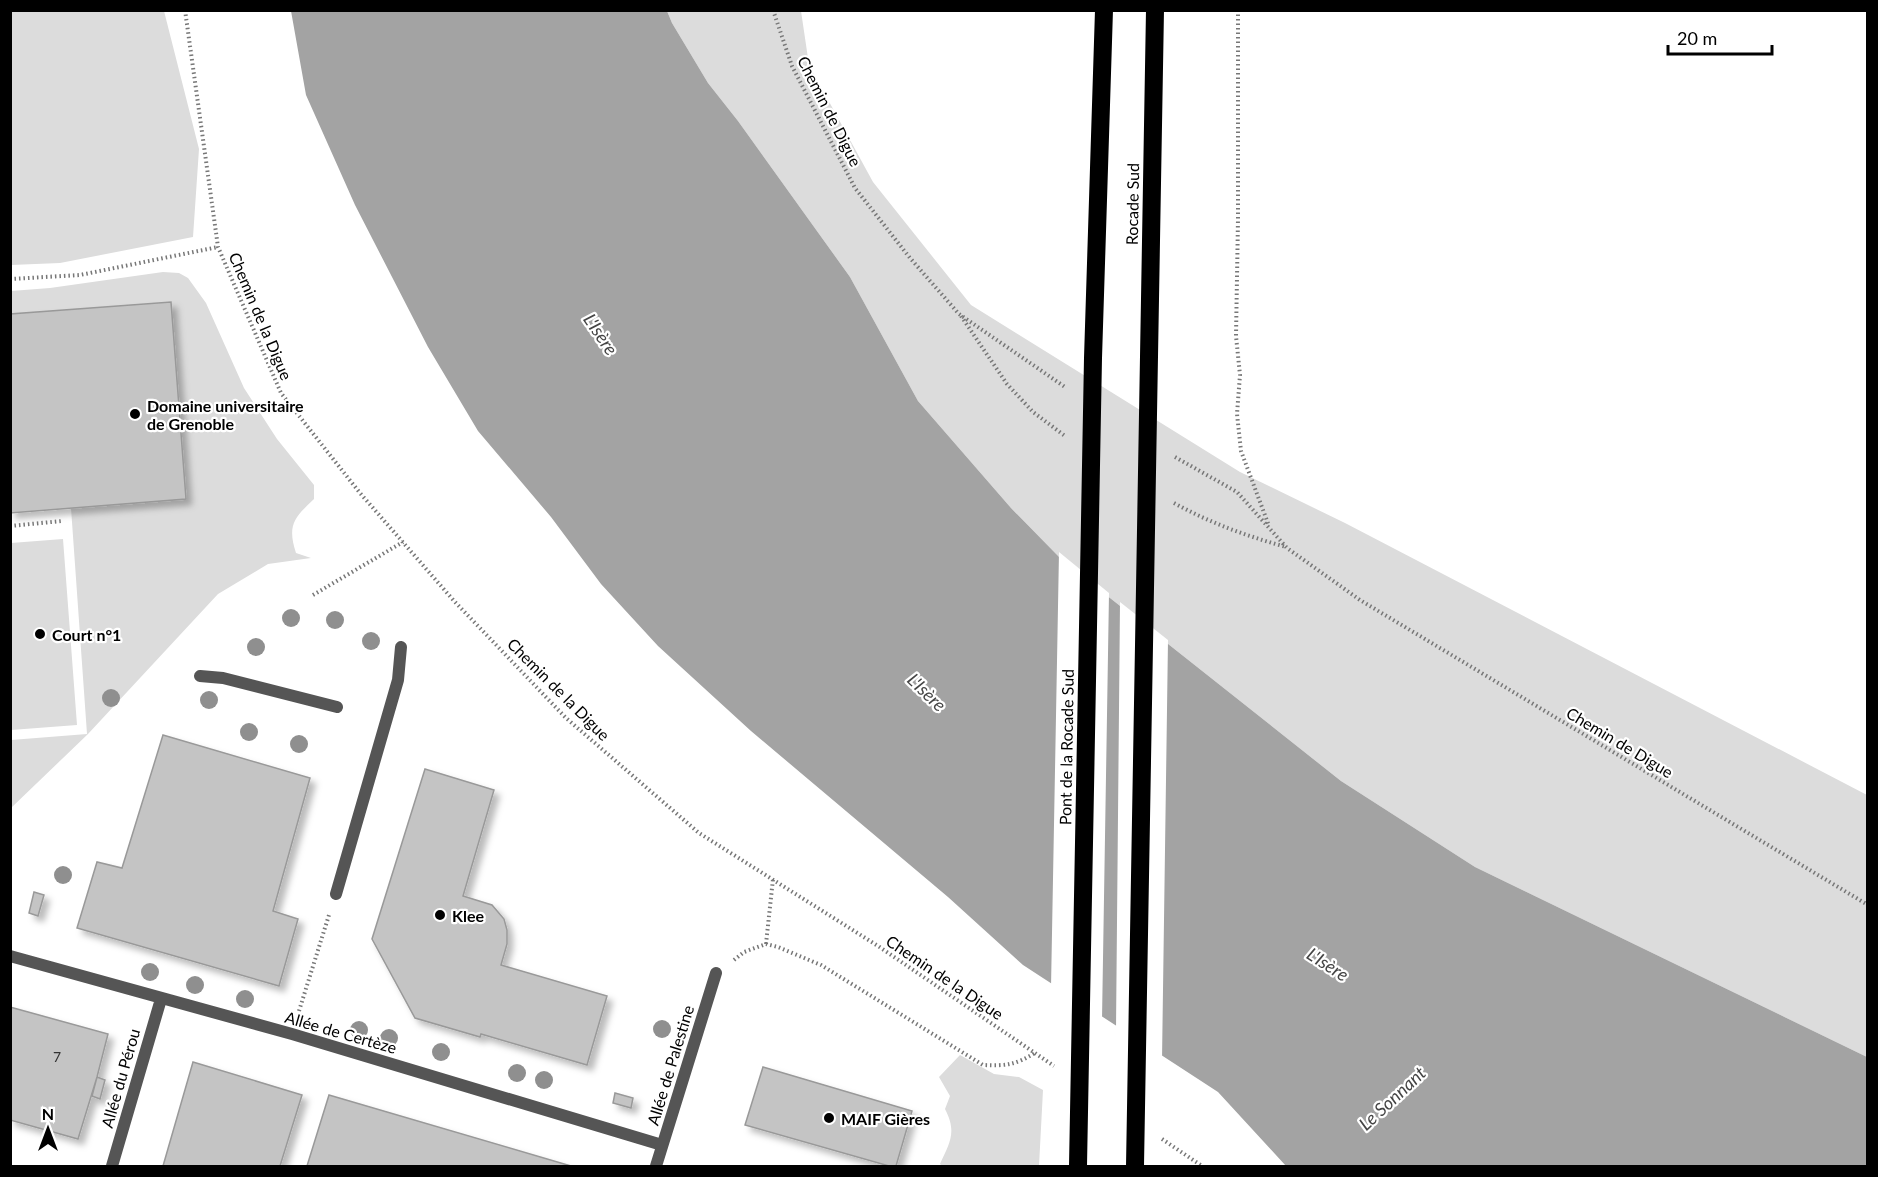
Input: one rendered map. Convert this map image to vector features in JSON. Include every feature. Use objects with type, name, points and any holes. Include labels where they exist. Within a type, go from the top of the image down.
[{"type":"highway","name":"Rocade Sud","points":[[1093,358],[1104,10]]},
{"type":"highway","name":"Rocade Sud","points":[[1136,1167],[1155,10]]},
{"type":"highway","name":"Pont de la Rocade Sud","points":[[1078,1167],[1093,358]]},
{"type":"street","points":[[336,894],[398,680],[401,647]]},
{"type":"street","points":[[200,676],[223,678],[337,707]]},
{"type":"street","name":"Allée de Certèze","points":[[10,956],[292,1034],[662,1145]]},
{"type":"street","name":"Allée de Palestine","points":[[656,1167],[716,973]]},
{"type":"street","name":"Allée du Pérou","points":[[112,1167],[160,999]]},
{"type":"path","name":"Chemin de la Digue","points":[[185,10],[218,248],[281,393],[360,492],[455,602],[566,718],[699,833],[878,946],[1054,1066]]},
{"type":"path","name":"Chemin de Digue","points":[[773,10],[792,66],[855,188]]},
{"type":"path","points":[[1238,10],[1236,336],[1239,375],[1237,414],[1241,451],[1271,529]]},
{"type":"path","points":[[10,279],[80,275],[218,248]]},
{"type":"path","points":[[10,526],[62,521]]},
{"type":"path","points":[[313,595],[403,542]]},
{"type":"path","name":"Chemin de Digue","points":[[1360,600],[1868,905]]},
{"type":"path","points":[[766,944],[773,879]]},
{"type":"path","points":[[292,1034],[336,894]]},
{"type":"path","points":[[716,973],[744,952],[766,944],[778,947],[821,965],[984,1065],[1003,1066],[1019,1063],[1035,1053]]},
{"type":"path","points":[[1153,1133],[1202,1167]]},
{"type":"shaded area","points":[[10,11],[164,11],[199,149],[193,237],[60,263],[11,265]]},
{"type":"shaded area","points":[[667,11],[801,11],[809,65],[873,182],[971,305],[1240,472],[1345,523],[1867,795],[1867,1057],[1475,867],[1341,781],[1062,560],[1011,508],[918,401],[850,277],[708,83]]},
{"type":"shaded area","points":[[163,272],[179,273],[188,278],[206,303],[244,388],[277,439],[314,485],[314,499],[297,517],[292,529],[296,553],[311,558],[268,564],[218,594],[88,734],[11,808],[11,740],[87,734],[71,508],[186,498],[171,302],[11,314],[11,291],[50,288]]},
{"type":"shaded area","name":"Court n°1","points":[[63,539],[77,725],[11,730],[11,543]]},
{"type":"shaded area","points":[[960,1055],[994,1074],[1019,1077],[1043,1090],[1039,1166],[942,1166],[940,1164],[951,1137],[951,1124],[945,1109],[950,1096],[939,1077]]},
{"type":"water","points":[[291,11],[667,11],[708,83],[850,277],[918,401],[1011,508],[1062,560],[1341,781],[1475,867],[1867,1057],[1867,1166],[1286,1166],[1218,1092],[1023,965],[948,897],[751,731],[658,646],[601,584],[551,517],[478,431],[428,347],[355,205],[306,95]]},
{"type":"pier","points":[[1059,552],[1109,593],[1102,1020],[1051,988]]},
{"type":"pier","points":[[1120,602],[1168,640],[1162,1060],[1116,1030]]},
{"type":"building","points":[[171,302],[186,499],[10,513],[10,314]]},
{"type":"building","points":[[163,735],[310,778],[273,911],[298,919],[279,986],[77,928],[97,862],[122,868]]},
{"type":"building","name":"Klee","points":[[425,769],[494,790],[463,896],[492,905],[504,919],[507,944],[501,965],[607,996],[587,1065],[481,1034],[480,1037],[415,1018],[372,939]]},
{"type":"building","points":[[34,892],[44,895],[38,916],[29,913]]},
{"type":"building","points":[[10,1007],[108,1034],[78,1139],[10,1120]]},
{"type":"building","points":[[193,1062],[302,1095],[280,1166],[163,1166]]},
{"type":"building","name":"MAIF Gières","points":[[763,1067],[912,1111],[896,1166],[889,1166],[745,1125]]},
{"type":"building","points":[[97,1077],[105,1080],[100,1099],[92,1096]]},
{"type":"building","points":[[615,1093],[633,1098],[631,1108],[613,1103]]},
{"type":"building","points":[[329,1095],[571,1166],[307,1166]]},
{"type":"place","name":"Domaine universitaire de Grenoble","points":[[135,414]]},
{"type":"place","name":"Court n°1","points":[[40,634]]},
{"type":"place","name":"Klee","points":[[440,915]]},
{"type":"place","name":"MAIF Gières","points":[[829,1118]]},
{"type":"water label","name":"L'Isère","points":[[601,334]]},
{"type":"water label","name":"L'Isère","points":[[927,692]]},
{"type":"water label","name":"L'Isère","points":[[1328,964]]},
{"type":"water label","name":"Le Sonnant","points":[[1392,1098]]}]
